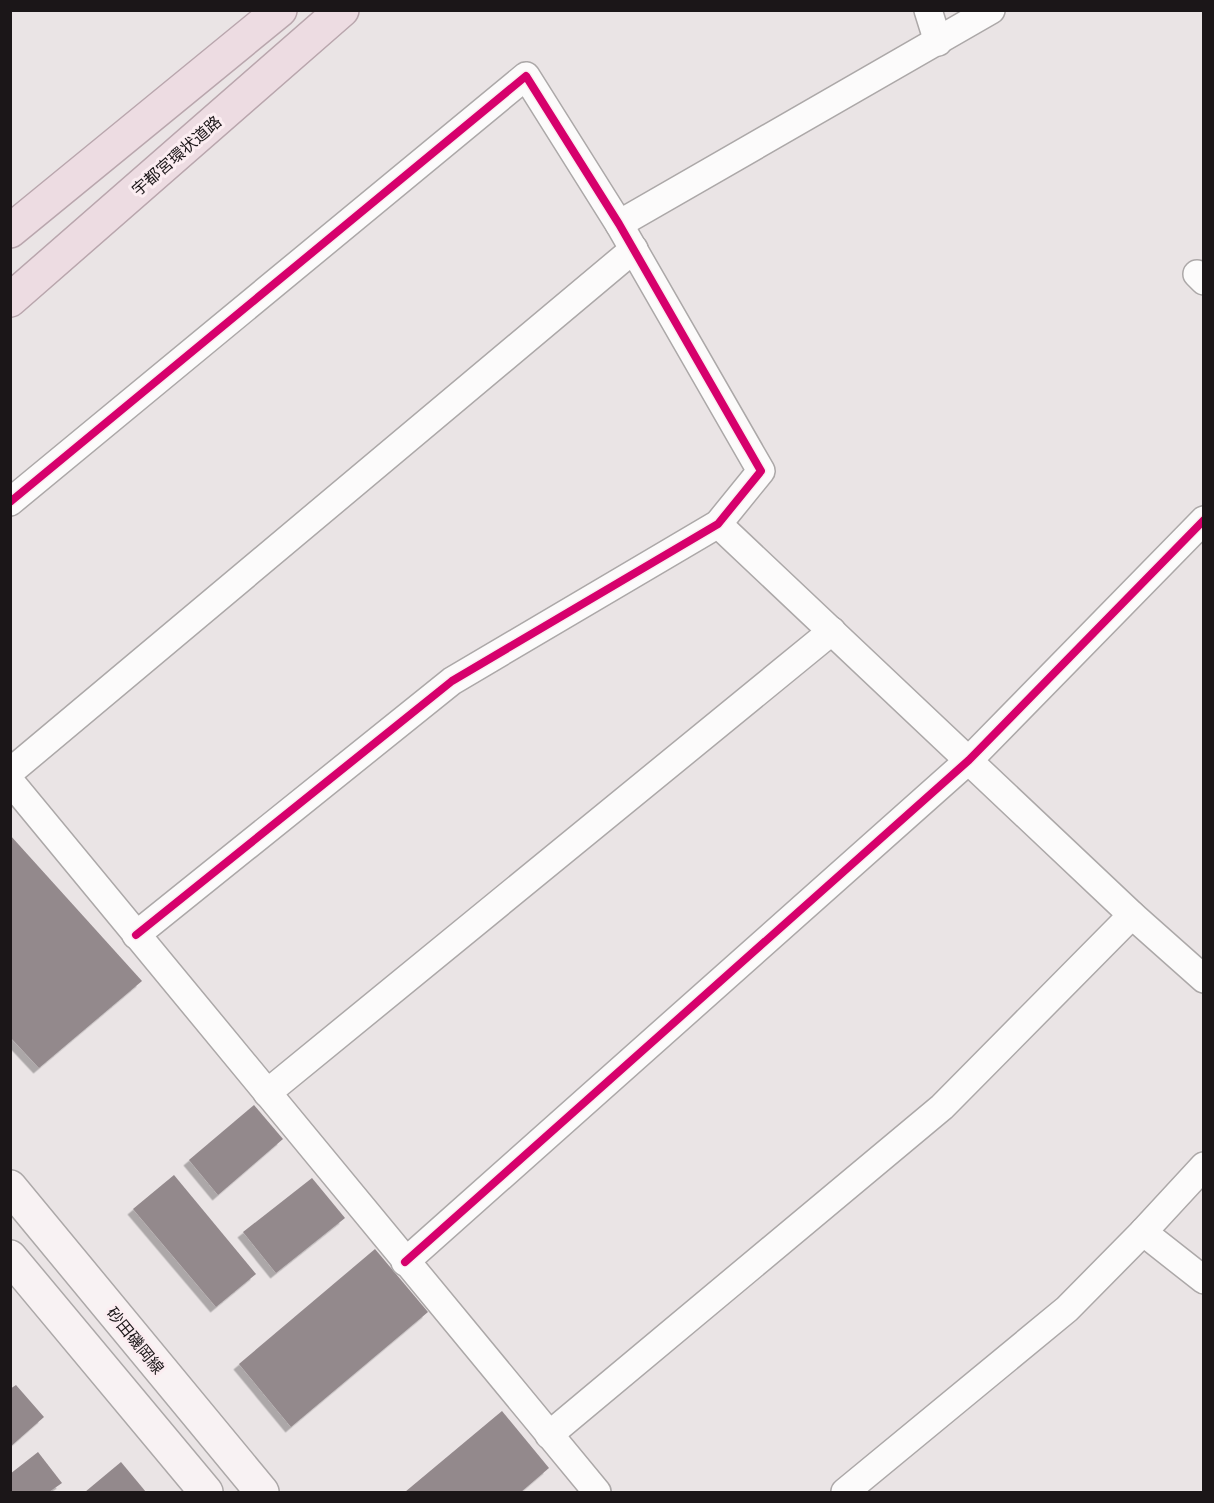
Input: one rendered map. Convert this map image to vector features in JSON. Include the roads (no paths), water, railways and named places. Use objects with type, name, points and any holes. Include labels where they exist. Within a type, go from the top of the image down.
[{"type":"highway","points":[[10,231],[280,10]]},
{"type":"highway","name":"宇都宮環状道路","points":[[10,300],[342,10]]},
{"type":"street","points":[[928,10],[938,42]]},
{"type":"street","points":[[619,224],[991,10]]},
{"type":"street","points":[[10,502],[526,76],[634,249],[761,471],[718,524],[452,681],[136,934]]},
{"type":"street","points":[[10,772],[634,249]]},
{"type":"street","points":[[405,1262],[969,760],[1203,520]]},
{"type":"street","points":[[718,524],[1132,915],[1203,979]]},
{"type":"street","points":[[267,1094],[832,631]]},
{"type":"street","points":[[10,781],[597,1492]]},
{"type":"street","points":[[549,1435],[942,1107],[1132,915]]},
{"type":"street","points":[[845,1492],[1067,1309],[1143,1232],[1203,1166]]},
{"type":"street","name":"砂田磯岡線","points":[[10,1186],[262,1492]]},
{"type":"street","points":[[1143,1232],[1203,1280]]},
{"type":"street","points":[[10,1257],[206,1492]]}]
